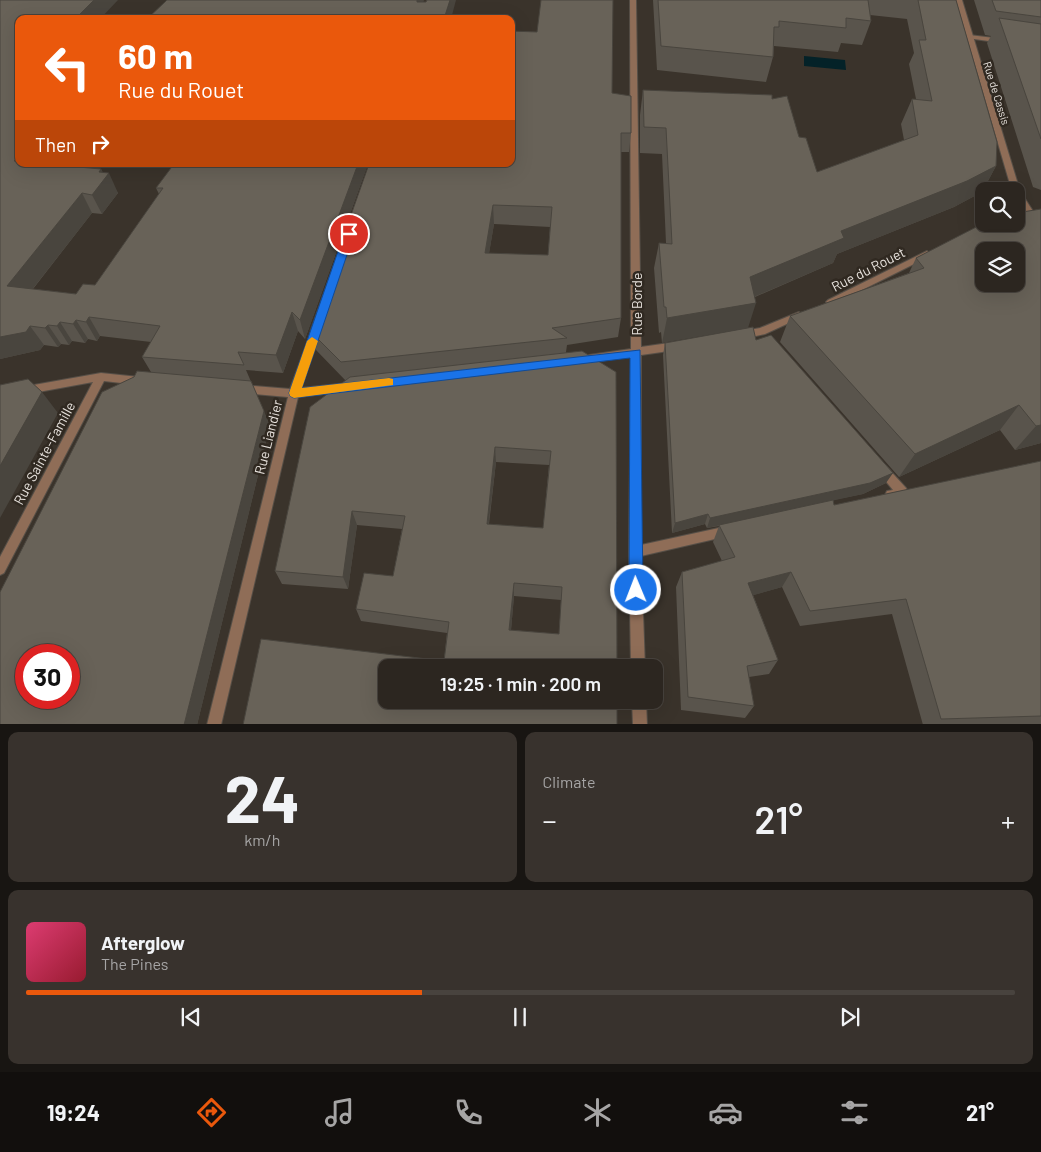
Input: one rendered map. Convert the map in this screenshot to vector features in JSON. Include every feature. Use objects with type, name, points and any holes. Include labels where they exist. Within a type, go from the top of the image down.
[{"type":"street","name":"Rue Borde","points":[[633,0],[636,354],[635,552],[638,659]]},
{"type":"street","name":"Rue de Cassis","points":[[959,0],[1013,182]]},
{"type":"street","points":[[969,37],[1007,42]]},
{"type":"street","name":"Rue de Cassis","points":[[1025,206],[1034,219]]},
{"type":"street","name":"Rue du Rouet","points":[[823,305],[850,294],[936,250]]},
{"type":"street","points":[[735,336],[765,335],[806,313]]},
{"type":"street","name":"Rue Liandier","points":[[214,724],[294,393],[320,320]]},
{"type":"street","points":[[571,361],[636,354],[689,344]]},
{"type":"street","points":[[0,395],[101,378],[149,381]]},
{"type":"street","name":"Rue Sainte-Famille","points":[[0,569],[101,378]]},
{"type":"street","points":[[227,388],[294,393],[364,385]]},
{"type":"street","points":[[876,463],[902,492],[883,496]]},
{"type":"street","points":[[635,552],[741,528]]},
{"type":"street","points":[[639,709],[640,724]]},
{"type":"water","points":[[804,56],[845,60],[846,70],[804,66]]},
{"type":"building","points":[[0,0],[94,0],[79,15],[15,15],[14,161],[15,167],[78,167],[101,169],[99,172],[109,173],[92,195],[82,193],[7,286],[76,294],[83,284],[95,285],[163,188],[156,188],[172,167],[357,167],[300,320],[292,312],[276,355],[238,352],[244,365],[142,357],[160,326],[89,317],[86,322],[76,320],[73,324],[60,322],[57,326],[48,325],[45,328],[30,326],[26,332],[0,337]]},
{"type":"building","points":[[167,0],[417,0],[417,2],[426,2],[427,0],[450,0],[445,15],[151,15]]},
{"type":"building","points":[[541,0],[613,0],[612,93],[631,96],[631,133],[621,133],[621,318],[552,328],[567,338],[341,362],[310,331],[368,167],[515,167],[515,31],[537,32]],"holes":[[[493,205],[552,207],[548,255],[485,253]]]},
{"type":"building","points":[[658,0],[868,0],[871,21],[846,18],[846,28],[779,21],[779,27],[774,27],[773,57],[661,46]]},
{"type":"building","points":[[918,0],[956,0],[997,142],[996,166],[967,181],[841,231],[844,238],[750,277],[756,303],[667,318],[666,307],[664,307],[659,243],[672,244],[666,128],[644,127],[643,90],[772,95],[772,99],[787,96],[799,137],[806,138],[817,172],[918,135],[912,99],[932,101],[919,40],[926,40]]},
{"type":"building","points":[[992,0],[1041,0],[1041,17],[996,11]]},
{"type":"building","points":[[999,18],[1041,24],[1041,139]]},
{"type":"building","points":[[1041,209],[1041,425],[1036,426],[1019,405],[915,454],[790,316],[924,268],[916,258],[975,228],[975,232],[1025,232],[1025,212]]},
{"type":"building","points":[[753,327],[756,340],[771,335],[893,473],[870,483],[710,518],[708,514],[675,523],[665,343]]},
{"type":"building","points":[[582,351],[616,372],[617,659],[444,659],[449,622],[356,609],[364,573],[393,576],[405,516],[352,511],[343,577],[275,571],[310,407],[350,377]],"holes":[[[495,447],[551,451],[543,528],[487,524]],[[514,583],[562,587],[559,634],[509,630]]]},
{"type":"building","points":[[137,371],[251,381],[264,411],[184,724],[0,724],[0,592],[102,392],[134,377]]},
{"type":"building","points":[[28,379],[42,392],[0,466],[0,385]]},
{"type":"building","points":[[1041,461],[1041,716],[941,719],[906,599],[810,611],[791,572],[748,583],[778,660],[747,666],[754,706],[688,697],[682,572],[735,557],[719,525],[833,500],[834,505]]},
{"type":"building","points":[[261,639],[427,659],[378,659],[378,709],[617,709],[617,724],[243,724]]},
{"type":"slow traffic","points":[[312,341],[294,393],[389,382]]},
{"type":"route","points":[[349,234],[294,393],[636,354],[636,590]]}]
